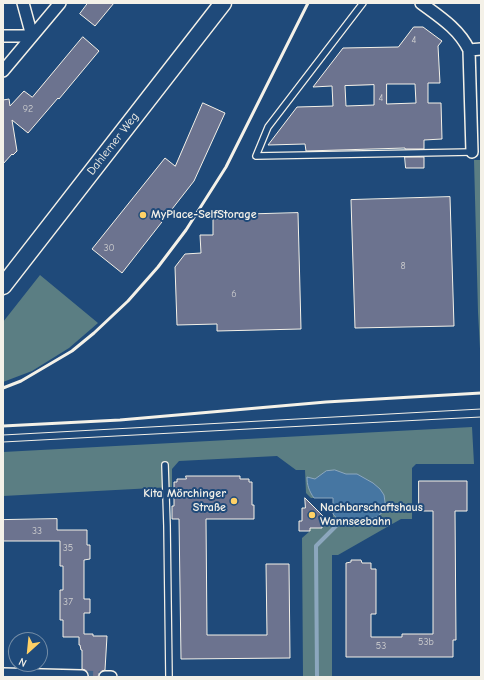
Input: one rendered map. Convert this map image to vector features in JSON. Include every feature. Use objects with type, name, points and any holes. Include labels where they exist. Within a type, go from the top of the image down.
[{"type":"main road","name":"Dahlemer Weg","points":[[3,286],[223,3]]},
{"type":"street","points":[[24,3],[32,36]]},
{"type":"street","points":[[3,71],[60,3]]},
{"type":"street","points":[[421,3],[458,32],[469,50],[472,152]]},
{"type":"street","points":[[3,36],[32,36]]},
{"type":"street","points":[[469,50],[481,49]]},
{"type":"street","points":[[3,674],[82,676]]},
{"type":"street","points":[[105,677],[111,677]]},
{"type":"lane","points":[[364,3],[268,127],[256,156],[472,152]]},
{"type":"lane","points":[[165,465],[169,677]]},
{"type":"green space","points":[[474,160],[481,160],[481,367],[478,312]]},
{"type":"green space","points":[[40,275],[98,323],[69,348],[32,371],[3,382],[3,322]]},
{"type":"green space","points":[[472,427],[474,464],[416,464],[412,468],[412,519],[401,519],[338,555],[332,555],[332,677],[303,677],[302,538],[310,531],[310,528],[322,528],[322,525],[333,525],[333,498],[311,498],[306,493],[305,470],[296,470],[277,456],[179,461],[172,469],[172,487],[3,496],[3,452]]},
{"type":"water","points":[[335,470],[346,474],[357,474],[373,483],[384,495],[386,509],[377,517],[349,524],[340,522],[333,514],[333,498],[314,498],[307,480],[307,477],[315,479],[326,471]]},
{"type":"building","points":[[88,3],[114,3],[95,26],[80,14]]},
{"type":"building","points":[[414,27],[423,27],[442,41],[438,46],[440,83],[428,83],[428,103],[441,103],[442,139],[424,140],[424,149],[405,148],[306,151],[305,144],[268,145],[297,107],[333,106],[332,86],[313,87],[343,48],[398,47]],"holes":[[[387,84],[415,84],[416,103],[387,104]],[[374,85],[374,105],[346,106],[345,86]]]},
{"type":"building","points":[[83,37],[99,51],[28,133],[12,120],[17,151],[13,155],[12,154],[3,164],[3,100],[9,99],[10,106],[24,91],[32,97]]},
{"type":"building","name":"MyPlace-SelfStorage","points":[[203,103],[225,113],[194,181],[122,273],[92,249],[165,158],[175,166]]},
{"type":"building","points":[[405,157],[424,157],[424,168],[406,168]]},
{"type":"building","points":[[450,197],[454,326],[355,328],[351,200]]},
{"type":"building","points":[[298,213],[301,329],[217,331],[217,324],[177,325],[175,267],[185,254],[201,253],[200,235],[213,235],[213,219],[226,218],[226,215]]},
{"type":"building","points":[[186,476],[240,476],[240,479],[249,479],[249,482],[252,482],[252,505],[254,505],[254,519],[206,519],[207,635],[267,635],[266,564],[289,564],[290,658],[181,659],[179,519],[172,519],[172,506],[174,506],[174,482],[177,482],[177,479],[186,479]]},
{"type":"building","points":[[419,481],[467,481],[467,511],[455,511],[456,640],[453,640],[453,657],[346,657],[346,563],[351,562],[351,560],[361,560],[362,563],[371,563],[371,569],[376,569],[376,614],[371,614],[371,637],[402,637],[402,634],[433,634],[433,511],[419,511]]},
{"type":"building","points":[[305,498],[332,525],[322,525],[322,528],[310,528],[310,531],[299,531],[299,521],[302,521],[302,508],[305,508]]},
{"type":"building","points":[[57,519],[57,530],[87,530],[87,545],[90,545],[90,559],[84,560],[84,599],[90,599],[90,613],[84,613],[84,634],[93,634],[93,636],[107,636],[105,670],[99,673],[98,677],[89,677],[88,672],[82,669],[82,650],[79,645],[79,637],[63,637],[63,620],[60,620],[60,590],[63,590],[63,566],[60,566],[60,541],[3,541],[3,520]]},
{"type":"waterway","points":[[317,677],[316,546],[340,522]]},
{"type":"tunnel","points":[[82,676],[105,677]]},
{"type":"tram line","points":[[3,435],[481,409]]},
{"type":"tram line","points":[[3,442],[481,417]]},
{"type":"railway","points":[[3,388],[21,381],[72,351],[94,333],[128,301],[158,267],[186,230],[226,167],[308,3]]},
{"type":"railway","points":[[3,426],[120,420],[326,402],[481,393]]},
{"type":"place","name":"MyPlace-SelfStorage","points":[[143,215]]},
{"type":"place","name":"Kita Mörchinger Straße","points":[[234,501]]},
{"type":"place","name":"Nachbarschaftshaus Wannseebahn","points":[[312,515]]}]
